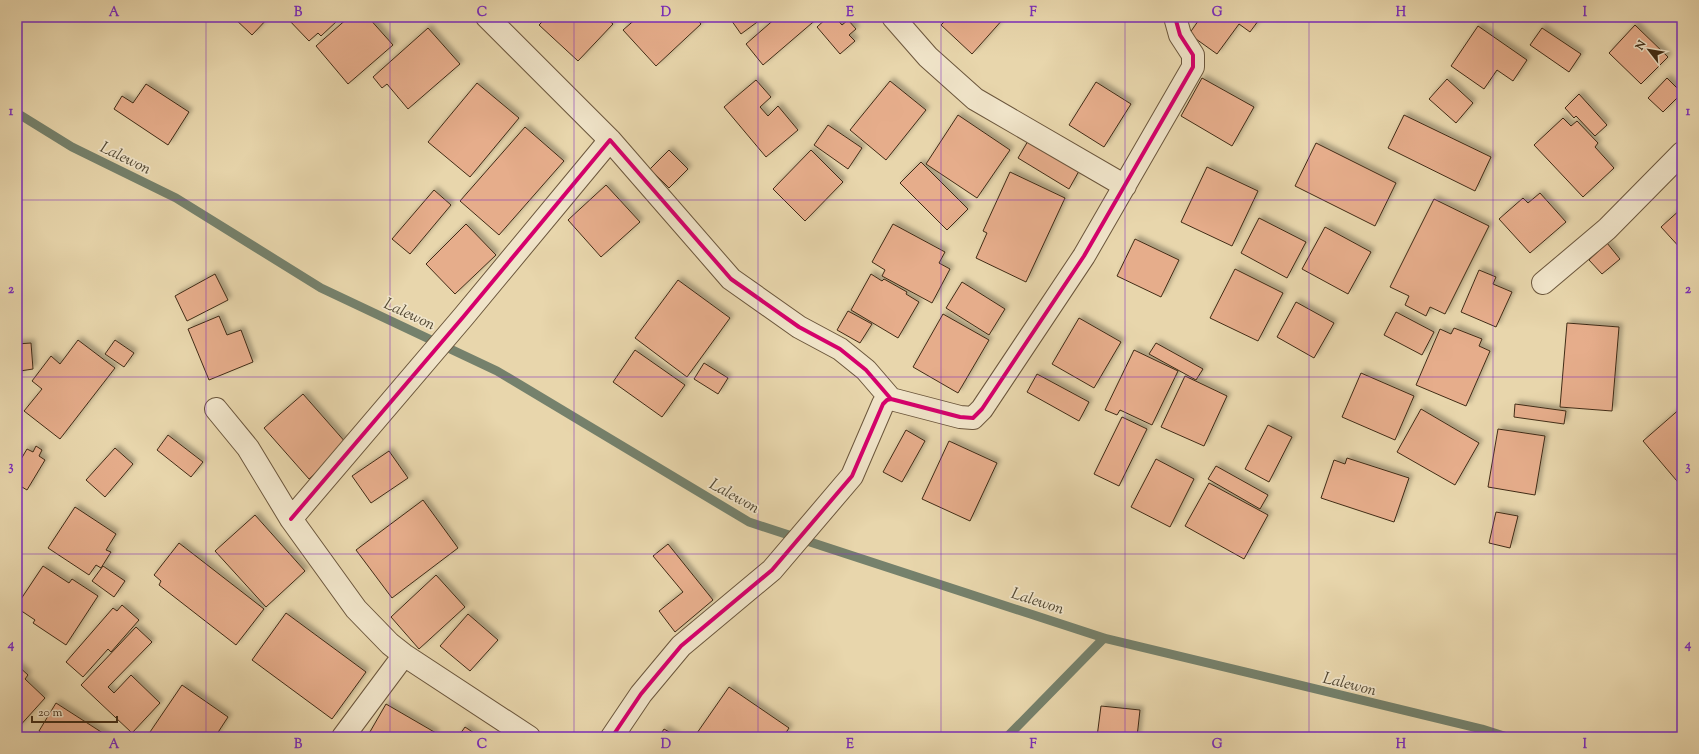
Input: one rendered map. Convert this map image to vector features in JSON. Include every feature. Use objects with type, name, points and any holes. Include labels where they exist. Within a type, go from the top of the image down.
[{"type":"street","points":[[487,17],[610,140],[731,279],[799,327],[840,349],[866,370],[891,399],[960,417],[973,418],[982,409],[1084,256],[1193,67],[1193,55],[1180,35],[1175,17]]},
{"type":"street","points":[[893,17],[928,57],[975,99],[1125,186]]},
{"type":"street","points":[[291,519],[464,316],[610,140]]},
{"type":"street","points":[[1543,283],[1607,229],[1682,153]]},
{"type":"street","points":[[612,737],[641,694],[681,646],[772,570],[852,476],[884,404],[887,400],[891,399]]},
{"type":"street","points":[[216,409],[248,448],[291,519],[356,609],[390,644],[404,655],[529,737]]},
{"type":"street","points":[[343,737],[404,655]]},
{"type":"building","points":[[233,17],[269,17],[252,35]]},
{"type":"building","points":[[286,17],[335,17],[338,20],[321,36],[318,33],[309,41]]},
{"type":"building","points":[[349,17],[368,17],[393,45],[348,84],[316,46]]},
{"type":"building","points":[[547,17],[605,17],[613,24],[578,61],[539,25]]},
{"type":"building","points":[[638,17],[695,17],[701,24],[656,66],[623,30]]},
{"type":"building","points":[[729,17],[764,17],[741,34]]},
{"type":"building","points":[[777,17],[819,17],[763,65],[746,44]]},
{"type":"building","points":[[828,17],[835,17],[842,25],[848,20],[856,29],[849,35],[855,41],[840,54],[817,27]]},
{"type":"building","points":[[949,17],[1004,18],[972,54],[941,25]]},
{"type":"building","points":[[1201,17],[1261,17],[1250,32],[1239,24],[1217,54],[1189,34]]},
{"type":"building","points":[[1635,25],[1668,57],[1641,84],[1609,53]]},
{"type":"building","points":[[1478,26],[1527,60],[1513,81],[1497,70],[1484,89],[1451,66]]},
{"type":"building","points":[[428,28],[460,64],[408,109],[387,84],[382,88],[373,77]]},
{"type":"building","points":[[1542,28],[1581,54],[1569,72],[1530,45]]},
{"type":"building","points":[[1202,78],[1254,107],[1232,146],[1181,116]]},
{"type":"building","points":[[1667,78],[1682,93],[1663,112],[1648,98]]},
{"type":"building","points":[[1447,79],[1473,103],[1456,123],[1429,99]]},
{"type":"building","points":[[756,80],[771,97],[760,107],[768,116],[778,106],[798,130],[766,157],[724,107]]},
{"type":"building","points":[[890,81],[926,110],[886,160],[850,130]]},
{"type":"building","points":[[1096,82],[1131,104],[1104,147],[1069,125]]},
{"type":"building","points":[[477,83],[519,118],[470,177],[428,142]]},
{"type":"building","points":[[146,84],[189,112],[168,145],[114,109],[122,96],[133,103]]},
{"type":"building","points":[[1579,94],[1607,125],[1595,136],[1576,116],[1574,118],[1565,108]]},
{"type":"building","points":[[958,115],[1010,150],[977,198],[926,164]]},
{"type":"building","points":[[1404,115],[1491,157],[1475,191],[1388,148]]},
{"type":"building","points":[[1563,118],[1571,126],[1577,121],[1598,143],[1595,147],[1614,168],[1583,197],[1534,145]]},
{"type":"building","points":[[828,125],[862,148],[848,169],[814,145]]},
{"type":"building","points":[[525,127],[564,161],[499,235],[460,201]]},
{"type":"building","points":[[1028,141],[1079,171],[1069,189],[1018,158]]},
{"type":"building","points":[[1316,143],[1396,183],[1375,226],[1295,186]]},
{"type":"building","points":[[669,150],[688,169],[669,188],[650,169]]},
{"type":"building","points":[[811,150],[843,182],[805,221],[773,189]]},
{"type":"building","points":[[921,162],[968,209],[947,230],[900,183]]},
{"type":"building","points":[[1207,167],[1258,191],[1232,246],[1181,222]]},
{"type":"building","points":[[1010,172],[1065,198],[1026,282],[976,258],[987,233],[983,231]]},
{"type":"building","points":[[606,185],[640,222],[601,257],[568,220]]},
{"type":"building","points":[[434,190],[451,205],[410,254],[392,239]]},
{"type":"building","points":[[1540,193],[1566,222],[1530,253],[1499,219],[1523,198],[1528,203]]},
{"type":"building","points":[[1434,199],[1489,226],[1445,314],[1430,307],[1426,316],[1405,305],[1409,296],[1390,287]]},
{"type":"building","points":[[1682,208],[1682,250],[1661,227]]},
{"type":"building","points":[[1259,218],[1306,242],[1287,278],[1241,253]]},
{"type":"building","points":[[466,224],[496,255],[455,294],[426,264]]},
{"type":"building","points":[[893,224],[945,252],[939,263],[950,269],[932,303],[882,276],[885,270],[872,262]]},
{"type":"building","points":[[1325,227],[1371,252],[1348,294],[1302,269]]},
{"type":"building","points":[[1135,239],[1179,260],[1161,297],[1117,276]]},
{"type":"building","points":[[1607,243],[1620,259],[1602,274],[1589,260]]},
{"type":"building","points":[[1235,269],[1283,293],[1258,341],[1210,318]]},
{"type":"building","points":[[1479,270],[1496,277],[1493,284],[1512,292],[1496,327],[1461,312]]},
{"type":"building","points":[[215,274],[228,300],[187,321],[175,296]]},
{"type":"building","points":[[871,274],[882,281],[884,279],[907,292],[906,294],[919,302],[898,338],[851,310]]},
{"type":"building","points":[[678,280],[730,318],[687,377],[635,338]]},
{"type":"building","points":[[962,282],[1005,309],[989,335],[946,308]]},
{"type":"building","points":[[1296,302],[1334,323],[1314,358],[1277,337]]},
{"type":"building","points":[[848,311],[872,324],[860,343],[837,330]]},
{"type":"building","points":[[1396,312],[1434,332],[1422,355],[1384,335]]},
{"type":"building","points":[[943,314],[989,340],[958,393],[913,367]]},
{"type":"building","points":[[219,316],[227,335],[241,330],[253,362],[209,380],[188,329]]},
{"type":"building","points":[[1079,318],[1121,342],[1094,388],[1052,364]]},
{"type":"building","points":[[1567,323],[1619,327],[1612,411],[1560,407]]},
{"type":"building","points":[[1454,328],[1482,339],[1479,346],[1490,351],[1466,406],[1416,385],[1440,329],[1451,334]]},
{"type":"building","points":[[78,340],[115,368],[60,439],[24,411],[42,389],[32,381],[51,356],[60,364]]},
{"type":"building","points":[[115,340],[134,353],[124,367],[105,354]]},
{"type":"building","points":[[31,343],[33,369],[20,371],[20,375],[17,375],[17,344]]},
{"type":"building","points":[[1156,343],[1203,369],[1196,380],[1149,354]]},
{"type":"building","points":[[635,350],[685,385],[662,417],[613,382]]},
{"type":"building","points":[[1134,350],[1178,371],[1152,425],[1120,410],[1117,415],[1105,410]]},
{"type":"building","points":[[704,363],[728,378],[718,394],[694,379]]},
{"type":"building","points":[[1361,373],[1414,396],[1395,440],[1342,417]]},
{"type":"building","points":[[1037,374],[1089,402],[1079,421],[1027,392]]},
{"type":"building","points":[[1185,376],[1227,396],[1204,446],[1161,427]]},
{"type":"building","points":[[303,394],[347,444],[309,479],[264,428]]},
{"type":"building","points":[[1515,404],[1566,411],[1564,424],[1514,417]]},
{"type":"building","points":[[1682,407],[1682,487],[1643,441]]},
{"type":"building","points":[[1421,409],[1479,443],[1455,485],[1397,452]]},
{"type":"building","points":[[1122,417],[1147,429],[1119,486],[1094,474]]},
{"type":"building","points":[[1268,425],[1292,437],[1269,482],[1245,469]]},
{"type":"building","points":[[1498,429],[1545,436],[1535,495],[1488,487]]},
{"type":"building","points":[[906,430],[925,441],[902,482],[883,472]]},
{"type":"building","points":[[168,435],[203,462],[191,477],[157,450]]},
{"type":"building","points":[[949,441],[997,463],[970,521],[922,499]]},
{"type":"building","points":[[36,446],[42,450],[39,456],[45,460],[27,490],[17,484],[17,466],[27,449],[33,452]]},
{"type":"building","points":[[115,448],[133,464],[105,497],[86,480]]},
{"type":"building","points":[[389,451],[408,478],[371,503],[352,476]]},
{"type":"building","points":[[1347,458],[1409,478],[1394,522],[1321,498],[1334,460],[1345,464]]},
{"type":"building","points":[[1156,459],[1194,479],[1170,527],[1131,507]]},
{"type":"building","points":[[1216,466],[1268,495],[1260,509],[1208,479]]},
{"type":"building","points":[[1209,483],[1268,515],[1244,559],[1185,526]]},
{"type":"building","points":[[423,500],[458,548],[392,598],[356,550]]},
{"type":"building","points":[[75,507],[116,534],[106,550],[111,552],[101,568],[96,565],[89,575],[48,548]]},
{"type":"building","points":[[1496,512],[1518,516],[1510,548],[1489,543]]},
{"type":"building","points":[[255,515],[305,571],[266,607],[215,551]]},
{"type":"building","points":[[179,543],[264,609],[236,645],[159,585],[161,581],[154,575]]},
{"type":"building","points":[[668,544],[713,600],[675,632],[659,611],[683,592],[653,556]]},
{"type":"building","points":[[43,566],[69,583],[72,579],[98,596],[66,645],[33,623],[35,620],[17,608],[17,605]]},
{"type":"building","points":[[103,566],[125,581],[114,597],[92,581]]},
{"type":"building","points":[[436,575],[465,607],[419,649],[391,617]]},
{"type":"building","points":[[122,605],[139,620],[111,652],[108,649],[83,677],[66,662],[113,608],[117,611]]},
{"type":"building","points":[[286,613],[366,672],[332,719],[252,660]]},
{"type":"building","points":[[468,614],[498,640],[470,671],[440,646]]},
{"type":"building","points":[[136,627],[152,642],[108,687],[114,693],[131,675],[160,703],[132,733],[81,685]]},
{"type":"building","points":[[17,665],[28,675],[25,679],[45,698],[17,729]]},
{"type":"building","points":[[182,685],[228,717],[215,737],[157,737],[150,732]]},
{"type":"building","points":[[729,687],[789,728],[783,737],[703,737],[697,733]]},
{"type":"building","points":[[56,703],[109,737],[48,737],[39,731]]},
{"type":"building","points":[[386,704],[436,733],[433,737],[367,737]]},
{"type":"building","points":[[1101,706],[1140,710],[1137,737],[1097,737]]},
{"type":"building","points":[[465,727],[480,737],[458,737]]},
{"type":"building","points":[[664,729],[678,737],[659,737]]},
{"type":"waterway","name":"Lalewon","points":[[17,113],[72,147],[176,198],[321,288],[497,371],[749,522],[1104,638],[1482,729],[1507,737]]},
{"type":"waterway","points":[[1007,737],[1104,638]]},
{"type":"cycle path","points":[[612,737],[641,694],[681,646],[772,570],[852,476],[883,404],[887,400],[891,399],[960,417],[973,418],[982,409],[1084,256],[1193,67],[1193,55],[1180,35],[1175,17]]},
{"type":"cycle path","points":[[291,519],[464,316],[610,140],[731,279],[799,327],[840,349],[866,370],[891,399]]}]
